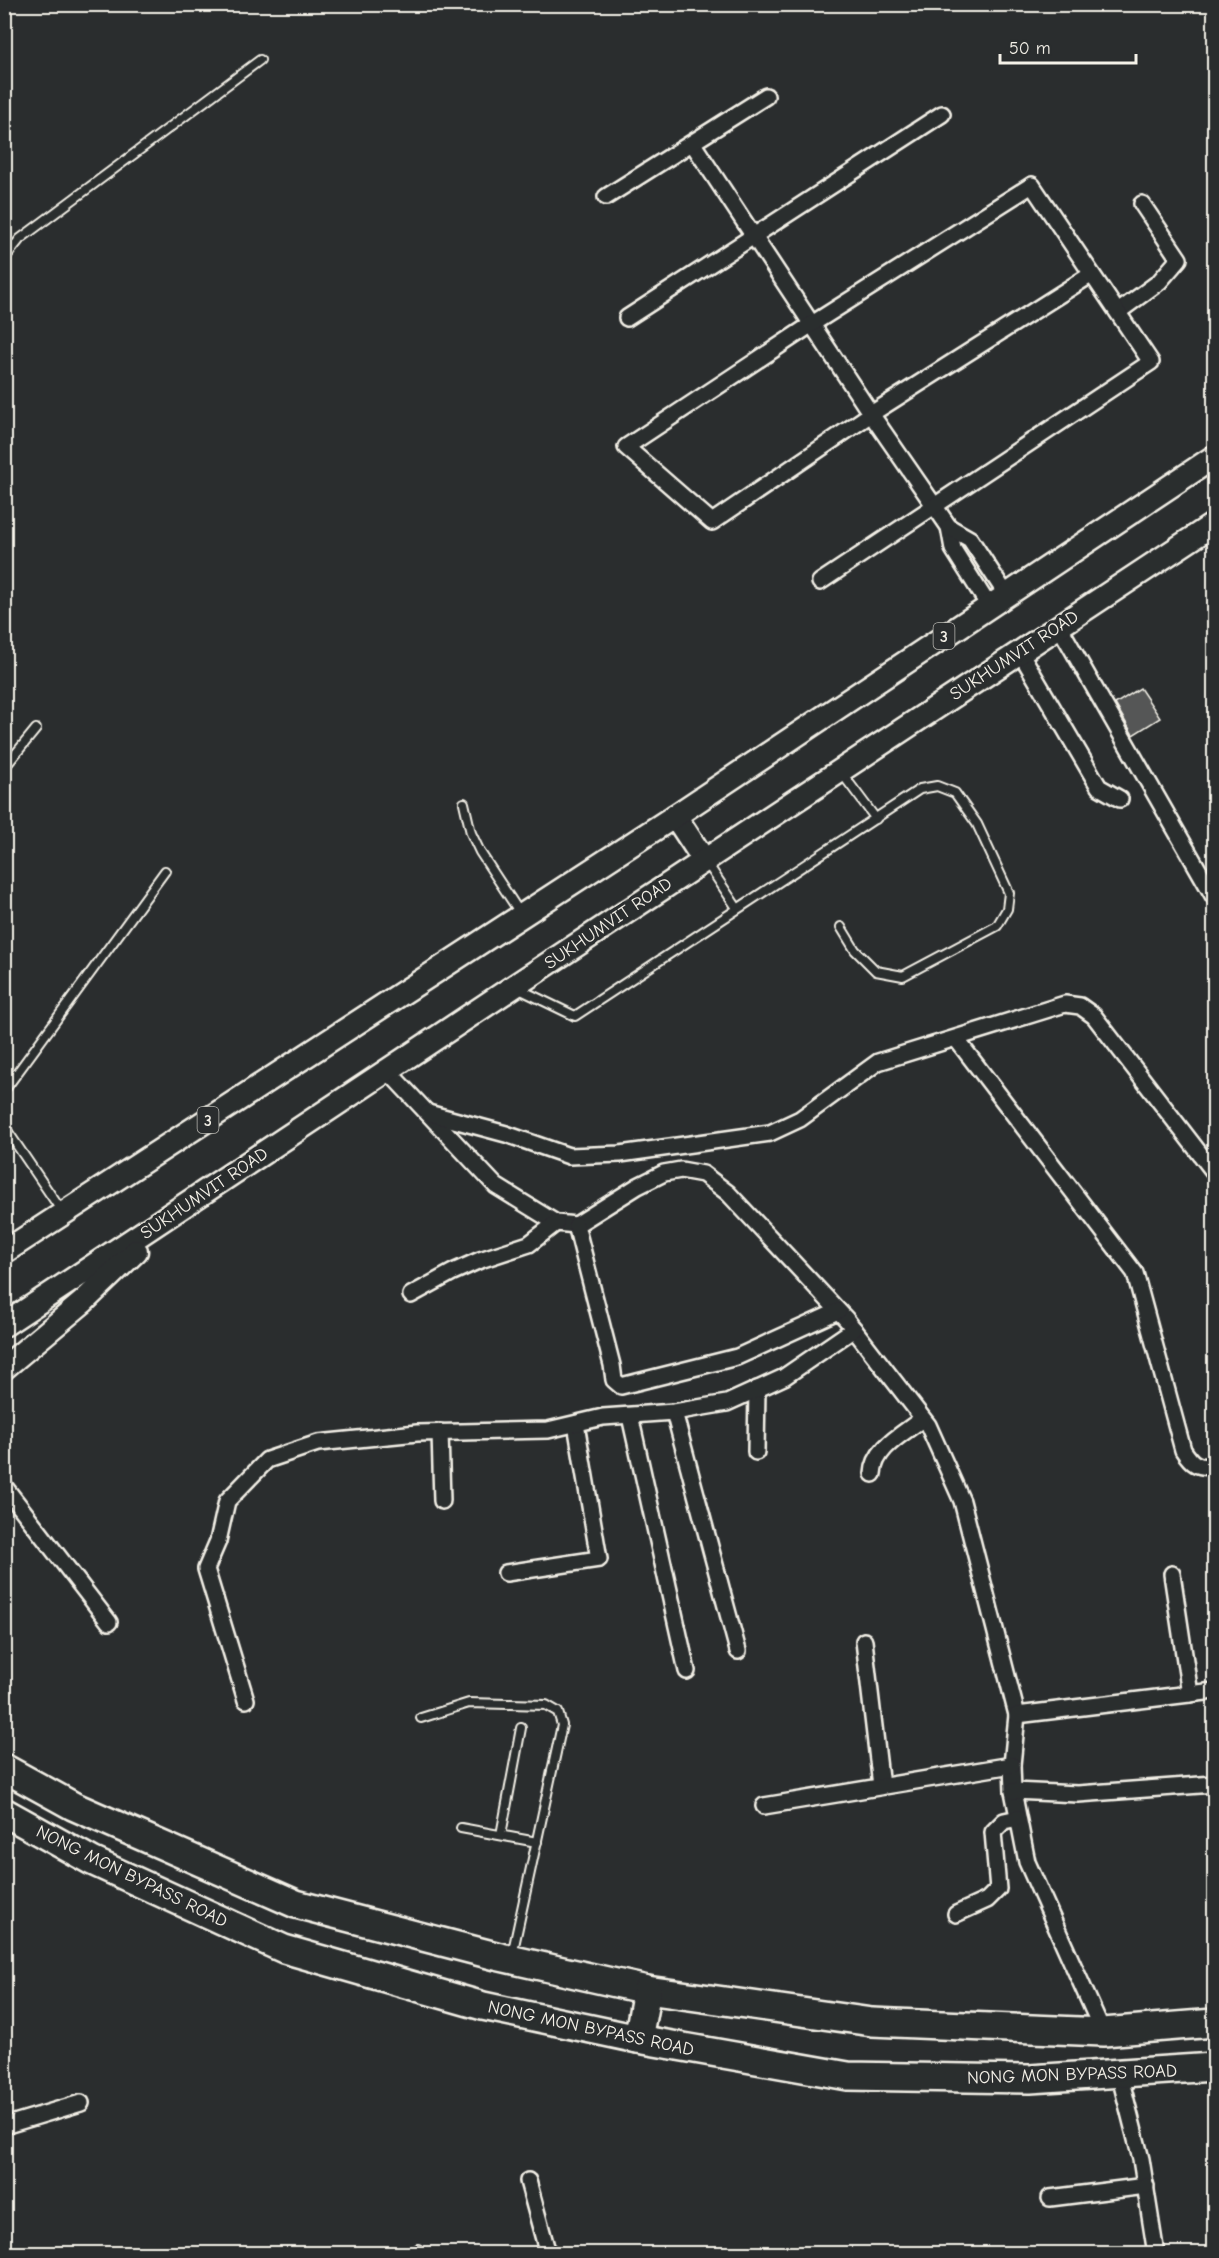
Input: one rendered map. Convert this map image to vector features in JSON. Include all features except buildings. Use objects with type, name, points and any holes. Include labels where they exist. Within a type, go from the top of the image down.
[{"type":"highway","name":"NONG MON BYPASS ROAD","points":[[4,1768],[73,1806],[296,1904],[511,1959],[647,1990],[872,2022],[1103,2032],[1215,2023]]},
{"type":"highway","name":"NONG MON BYPASS ROAD","points":[[4,1812],[92,1861],[284,1949],[483,2006],[638,2039],[848,2076],[1030,2079],[1213,2068]]},
{"type":"highway","points":[[638,2039],[647,1990]]},
{"type":"main road","name":"3","points":[[4,1252],[675,816],[1215,457]]},
{"type":"main road","name":"SUKHUMVIT ROAD","points":[[4,1325],[475,1011],[1215,524]]},
{"type":"main road","points":[[675,816],[704,860]]},
{"type":"main road","points":[[4,1368],[83,1302],[176,1212]]},
{"type":"street","points":[[606,197],[693,144],[765,96]]},
{"type":"street","points":[[627,318],[753,234],[942,114]]},
{"type":"street","points":[[693,144],[871,414],[949,526],[953,549],[997,600]]},
{"type":"street","points":[[820,582],[1151,362],[1118,312],[1032,185],[812,324],[626,447],[712,522],[871,414],[1092,274]]},
{"type":"street","points":[[1118,312],[1159,282],[1179,259],[1142,204]]},
{"type":"street","points":[[1059,626],[1215,897]]},
{"type":"street","points":[[1020,652],[1099,787],[1120,800]]},
{"type":"street","points":[[428,1113],[506,1134],[569,1156],[620,1154],[770,1133],[800,1119],[878,1062],[957,1040],[1065,1004],[1080,1006],[1094,1016],[1215,1172]]},
{"type":"street","points":[[957,1040],[1135,1273],[1183,1450],[1192,1463],[1201,1467],[1215,1466]]},
{"type":"street","points":[[387,1070],[496,1186],[556,1223],[576,1225],[638,1186],[664,1173],[681,1170],[703,1174],[728,1193],[838,1311],[928,1425],[962,1501],[1017,1715],[1012,1764],[1013,1791],[1027,1862],[1103,2032]]},
{"type":"street","points":[[411,1295],[480,1260],[529,1244],[556,1223]]},
{"type":"street","points":[[576,1225],[614,1380],[621,1386],[737,1357],[838,1311]]},
{"type":"street","points":[[246,1700],[206,1569],[218,1541],[227,1501],[267,1460],[318,1443],[440,1432],[548,1430],[603,1418],[674,1412],[727,1403],[784,1377],[854,1329]]},
{"type":"street","points":[[756,1452],[757,1389]]},
{"type":"street","points":[[674,1412],[738,1652]]},
{"type":"street","points":[[630,1416],[687,1671]]},
{"type":"street","points":[[873,1474],[873,1462],[882,1451],[922,1419]]},
{"type":"street","points":[[506,1573],[599,1559],[576,1424]]},
{"type":"street","points":[[440,1432],[442,1501]]},
{"type":"street","points":[[4,1486],[110,1622]]},
{"type":"street","points":[[1172,1574],[1190,1694]]},
{"type":"street","points":[[864,1641],[881,1786]]},
{"type":"street","points":[[1017,1715],[1215,1691]]},
{"type":"street","points":[[764,1806],[1012,1764]]},
{"type":"street","points":[[1013,1791],[1078,1794],[1215,1784]]},
{"type":"street","points":[[956,1914],[987,1900],[998,1889],[993,1832],[1004,1821],[1018,1818]]},
{"type":"street","points":[[1119,2073],[1141,2159],[1156,2253]]},
{"type":"street","points":[[4,2126],[81,2103]]},
{"type":"street","points":[[528,2181],[548,2253]]},
{"type":"street","points":[[1050,2198],[1146,2186]]},
{"type":"lane","points":[[4,259],[20,239],[260,60]]},
{"type":"lane","points":[[4,768],[36,729]]},
{"type":"lane","points":[[840,770],[876,819]]},
{"type":"lane","points":[[513,987],[575,1016],[920,789],[937,786],[955,793],[977,824],[1009,893],[1007,909],[997,926],[903,976],[876,971],[855,950],[841,927]]},
{"type":"lane","points":[[464,803],[471,833],[480,852],[522,916]]},
{"type":"lane","points":[[704,860],[737,908]]},
{"type":"lane","points":[[4,1091],[165,871]]},
{"type":"lane","points":[[4,1126],[63,1214]]},
{"type":"lane","points":[[421,1718],[469,1703],[546,1705],[558,1712],[562,1725],[511,1959]]},
{"type":"lane","points":[[501,1835],[521,1728]]},
{"type":"lane","points":[[461,1828],[537,1842]]},
{"type":"lane","points":[[1213,2068],[1215,2099]]}]
